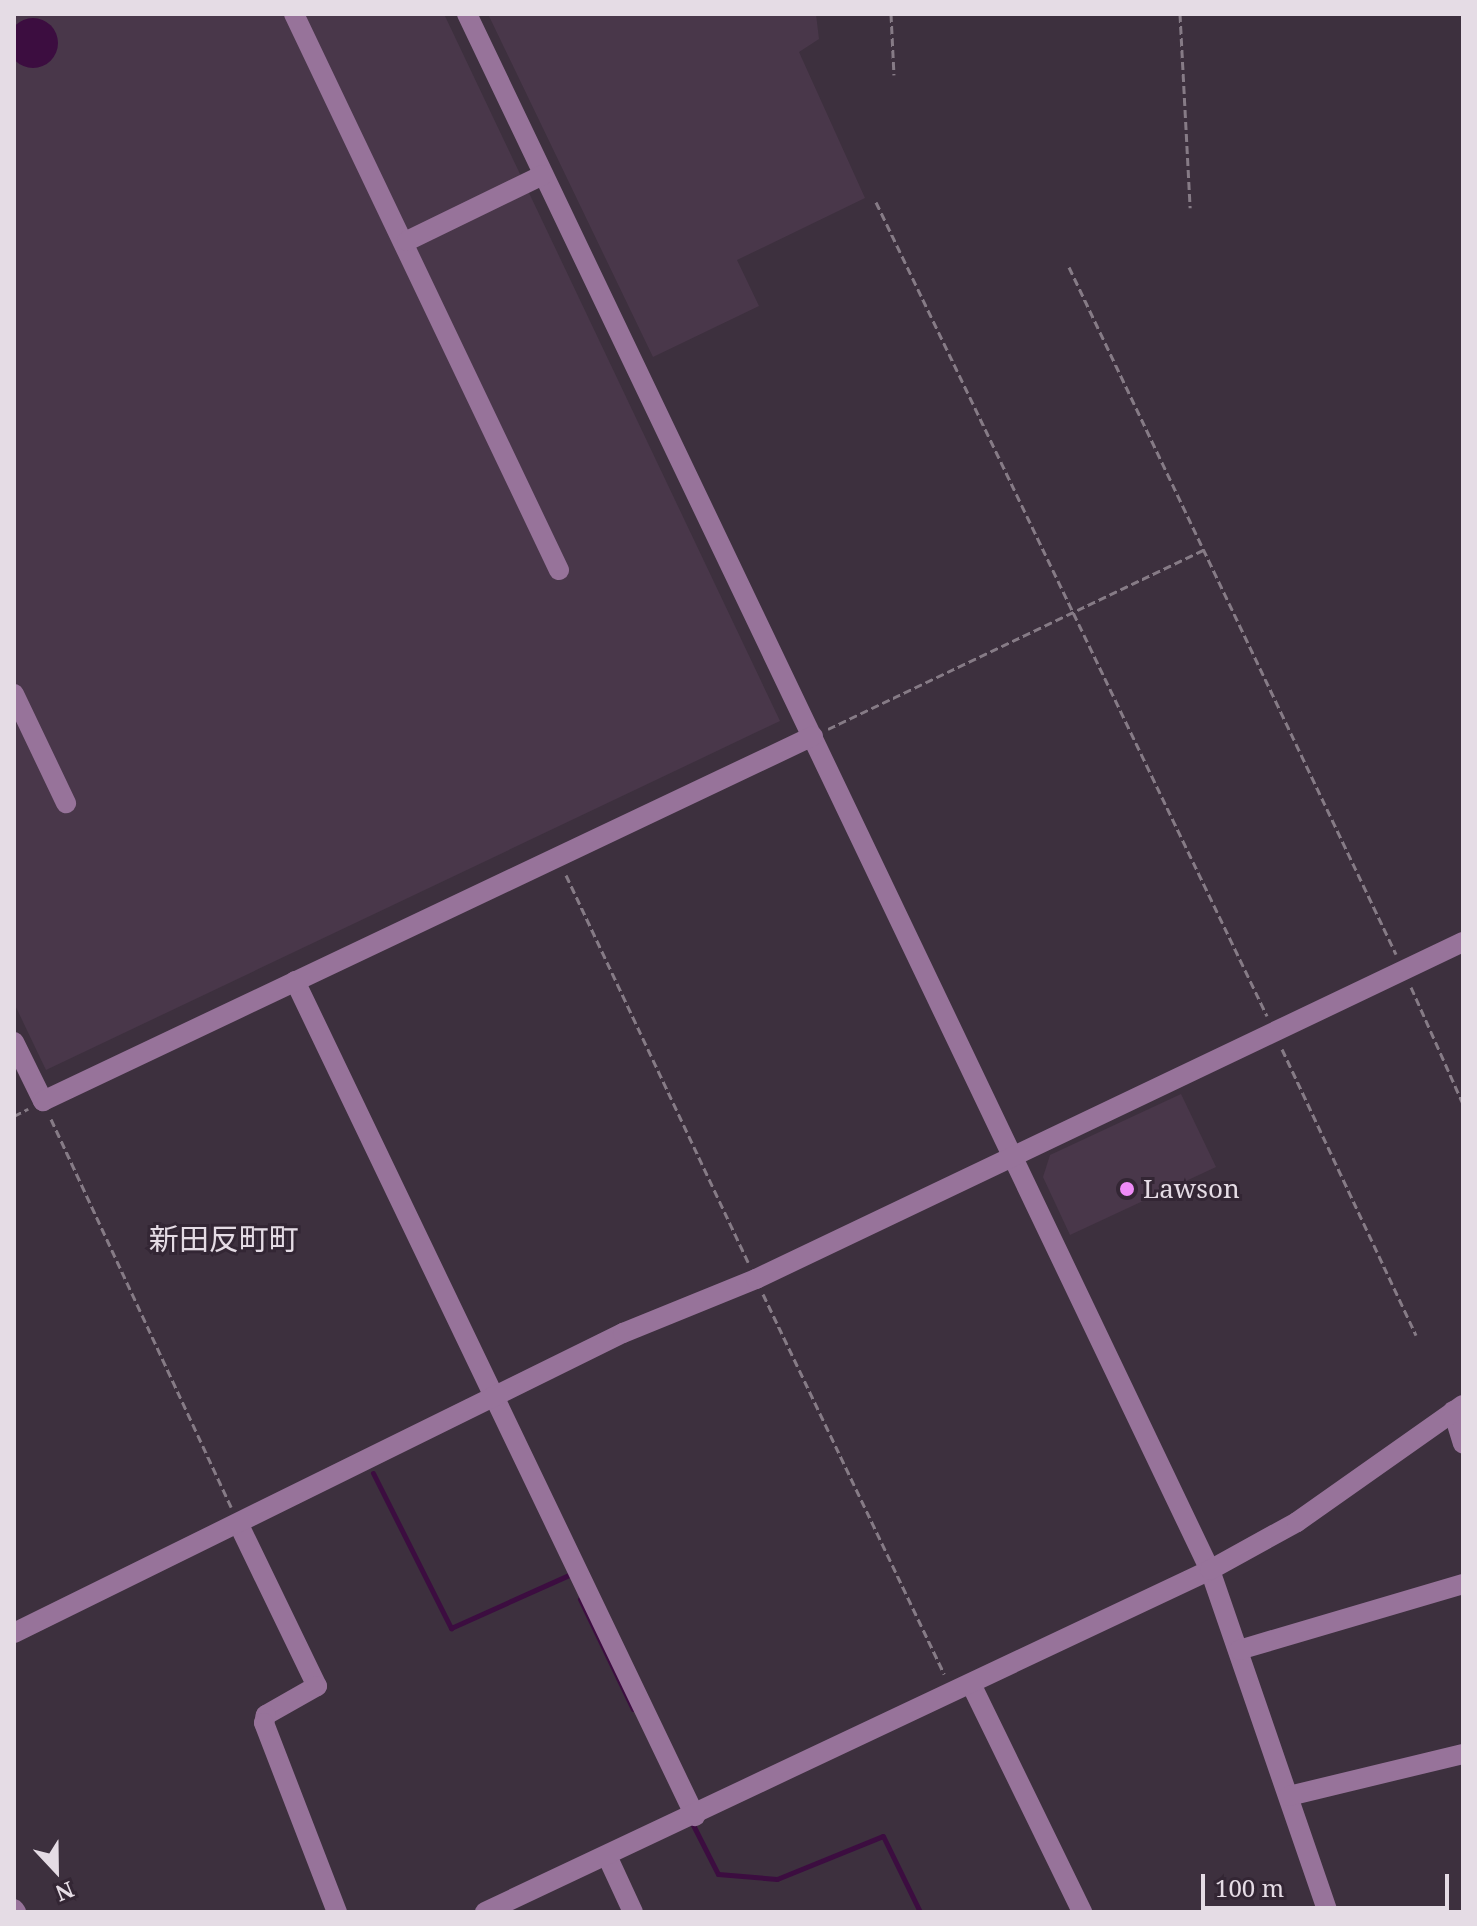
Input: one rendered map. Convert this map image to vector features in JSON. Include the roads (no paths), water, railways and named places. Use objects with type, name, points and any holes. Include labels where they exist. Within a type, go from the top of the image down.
[{"type":"street","points":[[294,14],[407,241],[559,570]]},
{"type":"street","points":[[467,14],[1210,1570],[1328,1912]]},
{"type":"street","points":[[407,241],[543,175]]},
{"type":"street","points":[[14,694],[66,803]]},
{"type":"street","points":[[14,1042],[43,1101],[813,736]]},
{"type":"street","points":[[14,1633],[239,1525],[623,1333],[756,1279],[1463,942]]},
{"type":"street","points":[[295,981],[499,1394],[695,1816]]},
{"type":"street","points":[[485,1912],[532,1904],[608,1858],[1210,1570],[1297,1522],[1458,1408],[1463,1444]]},
{"type":"street","points":[[239,1525],[317,1686],[266,1715],[264,1723],[337,1912]]},
{"type":"street","points":[[1239,1650],[1463,1584]]},
{"type":"street","points":[[962,1688],[1082,1912]]},
{"type":"street","points":[[1289,1796],[1463,1754]]},
{"type":"street","points":[[608,1858],[633,1912]]},
{"type":"waterway","points":[[373,1473],[451,1628],[569,1575]]},
{"type":"waterway","points":[[580,1599],[633,1709]]},
{"type":"waterway","points":[[691,1821],[718,1874],[777,1879],[883,1836],[920,1912]]},
{"type":"place","name":"Lawson","points":[[1127,1189]]},
{"type":"district","name":"新田反町町","points":[[224,1239]]}]
